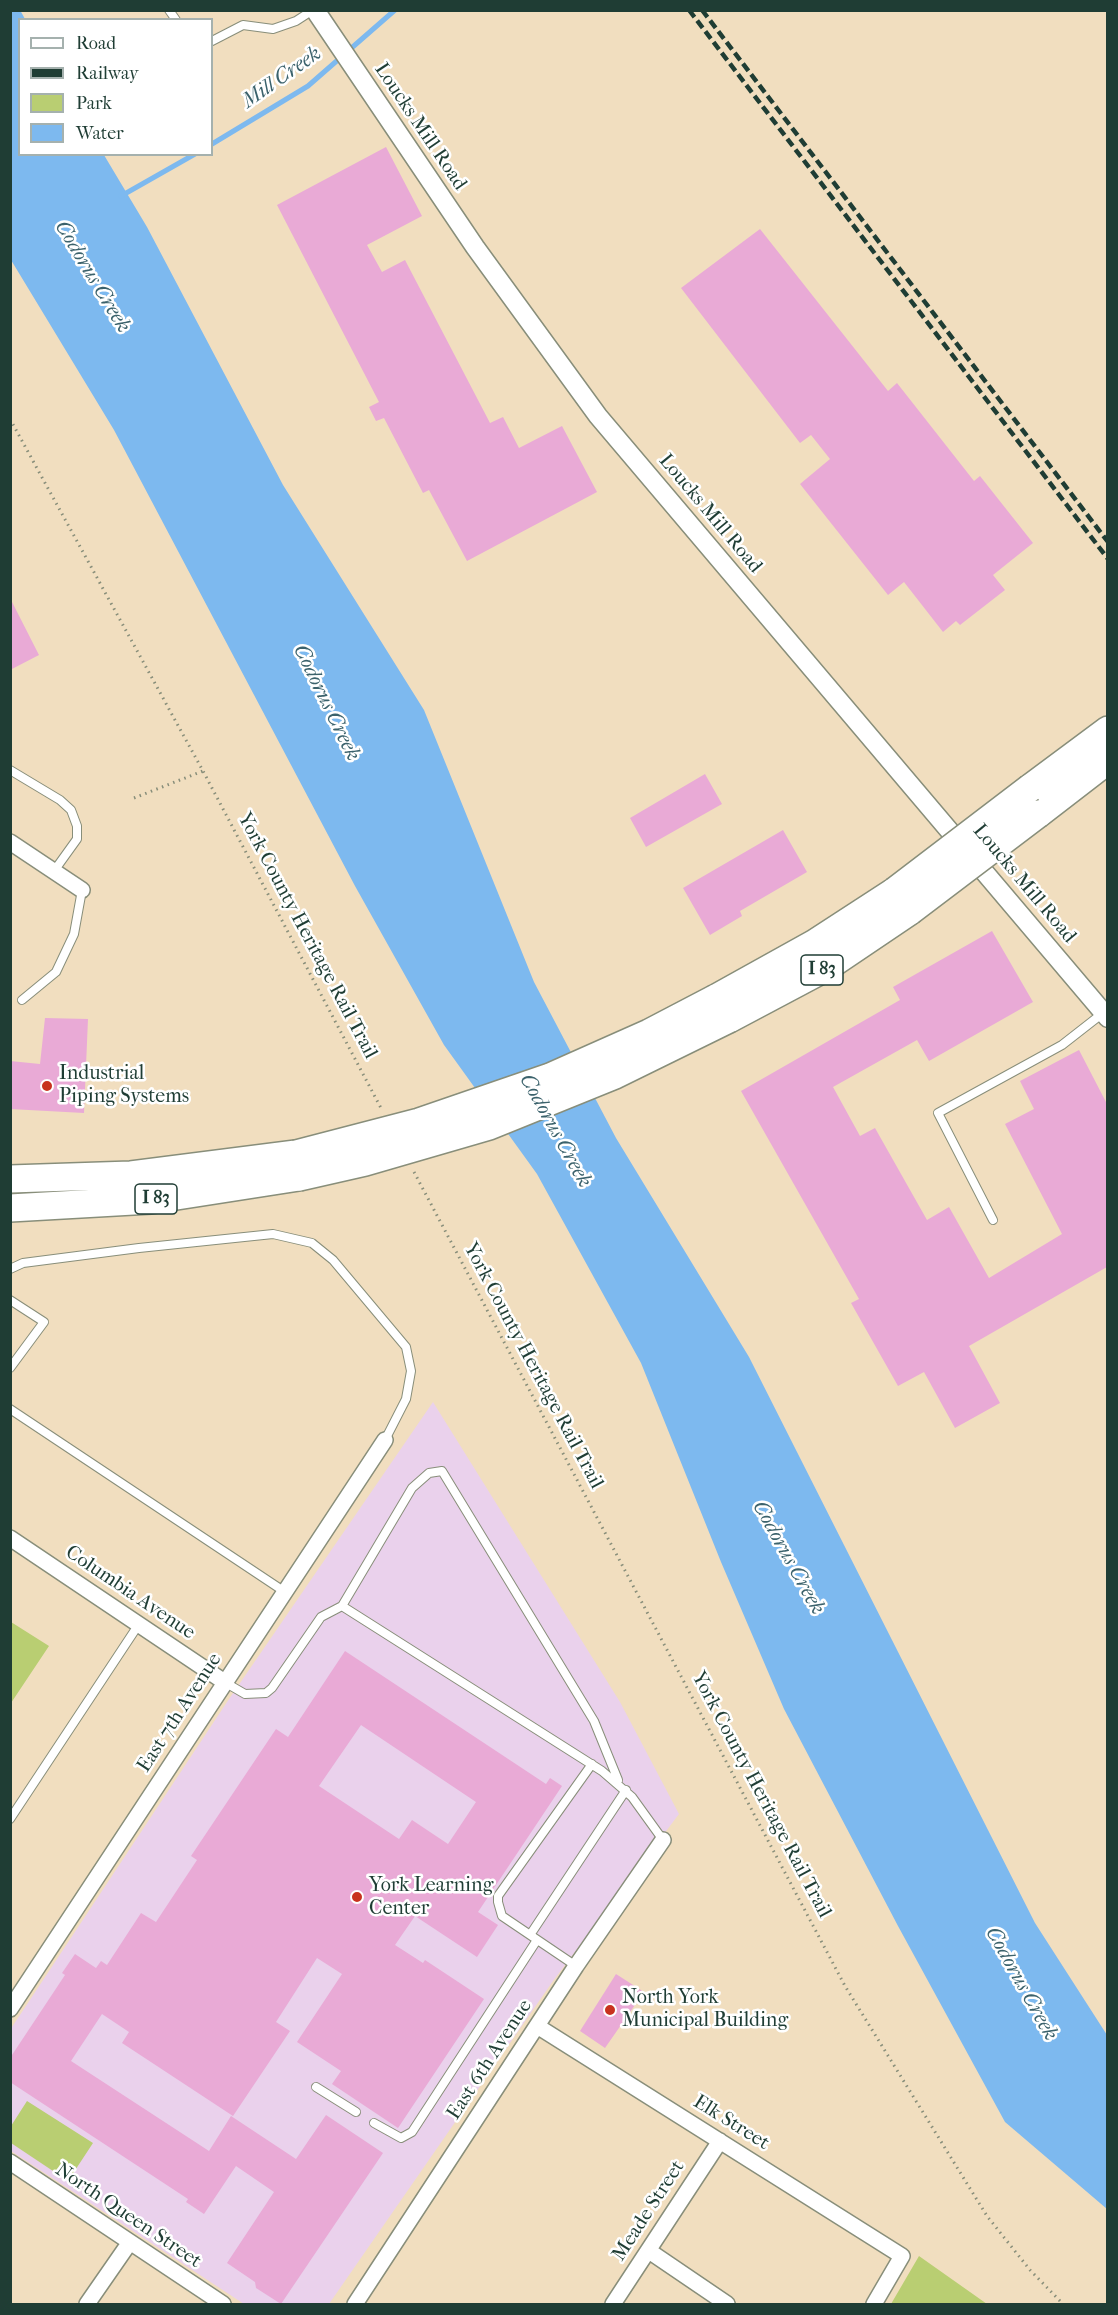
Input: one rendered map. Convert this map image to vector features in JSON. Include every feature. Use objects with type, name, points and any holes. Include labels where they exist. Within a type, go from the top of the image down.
[{"type":"highway","name":"I 83","points":[[10,1179],[365,1162],[489,1126],[615,1075],[723,1008],[828,968],[1030,788],[1107,730]]},
{"type":"highway","name":"I 83","points":[[902,901],[1038,814],[1107,760]]},
{"type":"highway","name":"I 83","points":[[10,1208],[151,1200],[298,1166]]},
{"type":"street","name":"Loucks Mill Road","points":[[314,10],[324,28],[475,247],[598,416],[1105,1015]]},
{"type":"street","points":[[10,842],[82,890]]},
{"type":"street","name":"East 7th Avenue","points":[[10,2009],[385,1440]]},
{"type":"street","name":"Columbia Avenue","points":[[10,1538],[226,1683]]},
{"type":"street","name":"East 6th Avenue","points":[[354,2304],[576,1966],[663,1840]]},
{"type":"street","name":"Elk Street","points":[[537,2026],[902,2256],[874,2304]]},
{"type":"street","name":"Meade Street","points":[[613,2304],[720,2142]]},
{"type":"street","name":"North Queen Street","points":[[10,2162],[222,2304]]},
{"type":"street","points":[[87,2304],[130,2242]]},
{"type":"street","points":[[649,2251],[727,2304]]},
{"type":"lane","points":[[213,40],[243,25],[273,29],[296,21],[314,10]]},
{"type":"lane","points":[[10,770],[71,810],[77,826],[77,838],[54,871]]},
{"type":"lane","points":[[22,1000],[56,972],[74,934],[82,890]]},
{"type":"lane","points":[[993,1220],[938,1113],[1062,1045],[1105,1015]]},
{"type":"lane","points":[[10,1269],[23,1263],[273,1234],[312,1243],[333,1260],[406,1347],[411,1371],[406,1399],[385,1440]]},
{"type":"lane","points":[[10,1300],[44,1322],[10,1368]]},
{"type":"lane","points":[[10,1409],[285,1592]]},
{"type":"lane","points":[[226,1683],[245,1694],[266,1693],[272,1688],[321,1617],[342,1606],[412,1488],[429,1473],[442,1471],[594,1722],[619,1782]]},
{"type":"lane","points":[[342,1606],[619,1782],[663,1840]]},
{"type":"lane","points":[[10,1819],[139,1624]]},
{"type":"lane","points":[[576,1966],[502,1916],[498,1909],[498,1896],[592,1764]]},
{"type":"lane","points":[[530,1935],[626,1790]]},
{"type":"lane","points":[[374,2123],[400,2138],[412,2132],[537,1940]]},
{"type":"lane","points":[[316,2087],[356,2112]]},
{"type":"path","name":"York County Heritage Rail Trail","points":[[10,419],[203,771],[384,1115]]},
{"type":"path","points":[[134,798],[203,771]]},
{"type":"path","name":"York County Heritage Rail Trail","points":[[412,1167],[845,1986],[987,2216],[1030,2270],[1063,2304]]},
{"type":"shaded area","name":"York Learning Center","points":[[433,1402],[620,1702],[679,1814],[553,1981],[329,2304],[244,2304],[11,2151],[10,2030],[227,1702]]},
{"type":"green space","points":[[11,1622],[49,1646],[11,1703]]},
{"type":"green space","points":[[27,2101],[93,2143],[68,2181],[11,2143],[11,2126]]},
{"type":"green space","points":[[919,2256],[987,2304],[891,2304]]},
{"type":"water","name":"Codorus Creek","points":[[20,10],[24,18],[18,18],[18,156],[105,156],[147,227],[283,485],[424,710],[534,982],[616,1138],[749,1357],[1035,1923],[1107,2035],[1107,2209],[1005,2122],[898,1926],[784,1709],[721,1562],[641,1363],[537,1174],[444,1045],[355,886],[114,430],[11,260],[10,11]]},
{"type":"building","points":[[386,147],[422,216],[367,245],[382,272],[405,260],[490,423],[503,417],[519,448],[562,426],[597,492],[467,561],[429,490],[423,493],[384,418],[376,421],[369,407],[379,402],[277,205]]},
{"type":"building","points":[[760,229],[888,391],[897,383],[974,481],[980,476],[1033,543],[993,575],[1005,590],[960,625],[956,621],[943,632],[904,582],[888,595],[800,484],[830,459],[811,435],[800,443],[681,288]]},
{"type":"building","points":[[10,598],[39,655],[10,670]]},
{"type":"building","points":[[705,774],[722,804],[646,847],[630,818]]},
{"type":"building","points":[[783,830],[807,872],[740,911],[742,916],[710,935],[683,888]]},
{"type":"building","points":[[992,931],[1033,1002],[929,1061],[917,1040],[833,1087],[860,1136],[875,1128],[927,1220],[949,1207],[989,1278],[1062,1234],[1005,1124],[1034,1109],[1020,1081],[1079,1050],[1107,1104],[1107,1267],[969,1346],[1000,1403],[955,1428],[924,1372],[898,1386],[851,1303],[859,1299],[741,1091],[900,1000],[893,987]]},
{"type":"building","name":"Industrial Piping Systems","points":[[45,1018],[88,1019],[84,1113],[10,1109],[10,1061],[40,1064]]},
{"type":"building","points":[[345,1651],[546,1784],[550,1778],[562,1786],[478,1912],[498,1925],[477,1957],[415,1916],[395,1945],[423,1963],[425,1960],[484,1999],[398,2128],[332,2084],[341,2071],[297,2042],[342,1974],[317,1958],[276,2022],[290,2031],[233,2116],[122,2043],[129,2032],[102,2014],[71,2061],[209,2151],[231,2116],[296,2159],[326,2115],[383,2153],[281,2304],[256,2288],[255,2282],[227,2263],[274,2192],[236,2166],[204,2214],[186,2202],[188,2199],[10,2082],[10,2058],[65,1975],[62,1973],[75,1954],[96,1968],[101,1961],[107,1965],[141,1913],[156,1922],[197,1860],[191,1856],[276,1729],[288,1737]],"holes":[[[361,1725],[476,1802],[448,1844],[412,1820],[399,1839],[319,1786]]]},
{"type":"building","name":"North York Municipal Building","points":[[616,1974],[644,1992],[605,2048],[580,2031]]},
{"type":"waterway","name":"Mill Creek","points":[[213,143],[308,86],[395,10]]},
{"type":"waterway","name":"Mill Creek","points":[[121,196],[191,156]]},
{"type":"railway","points":[[689,10],[1108,559]]},
{"type":"railway","points":[[702,10],[1108,542]]},
{"type":"place","name":"Industrial Piping Systems","points":[[47,1086]]},
{"type":"place","name":"York Learning Center","points":[[357,1897]]},
{"type":"place","name":"North York Municipal Building","points":[[610,2010]]}]
